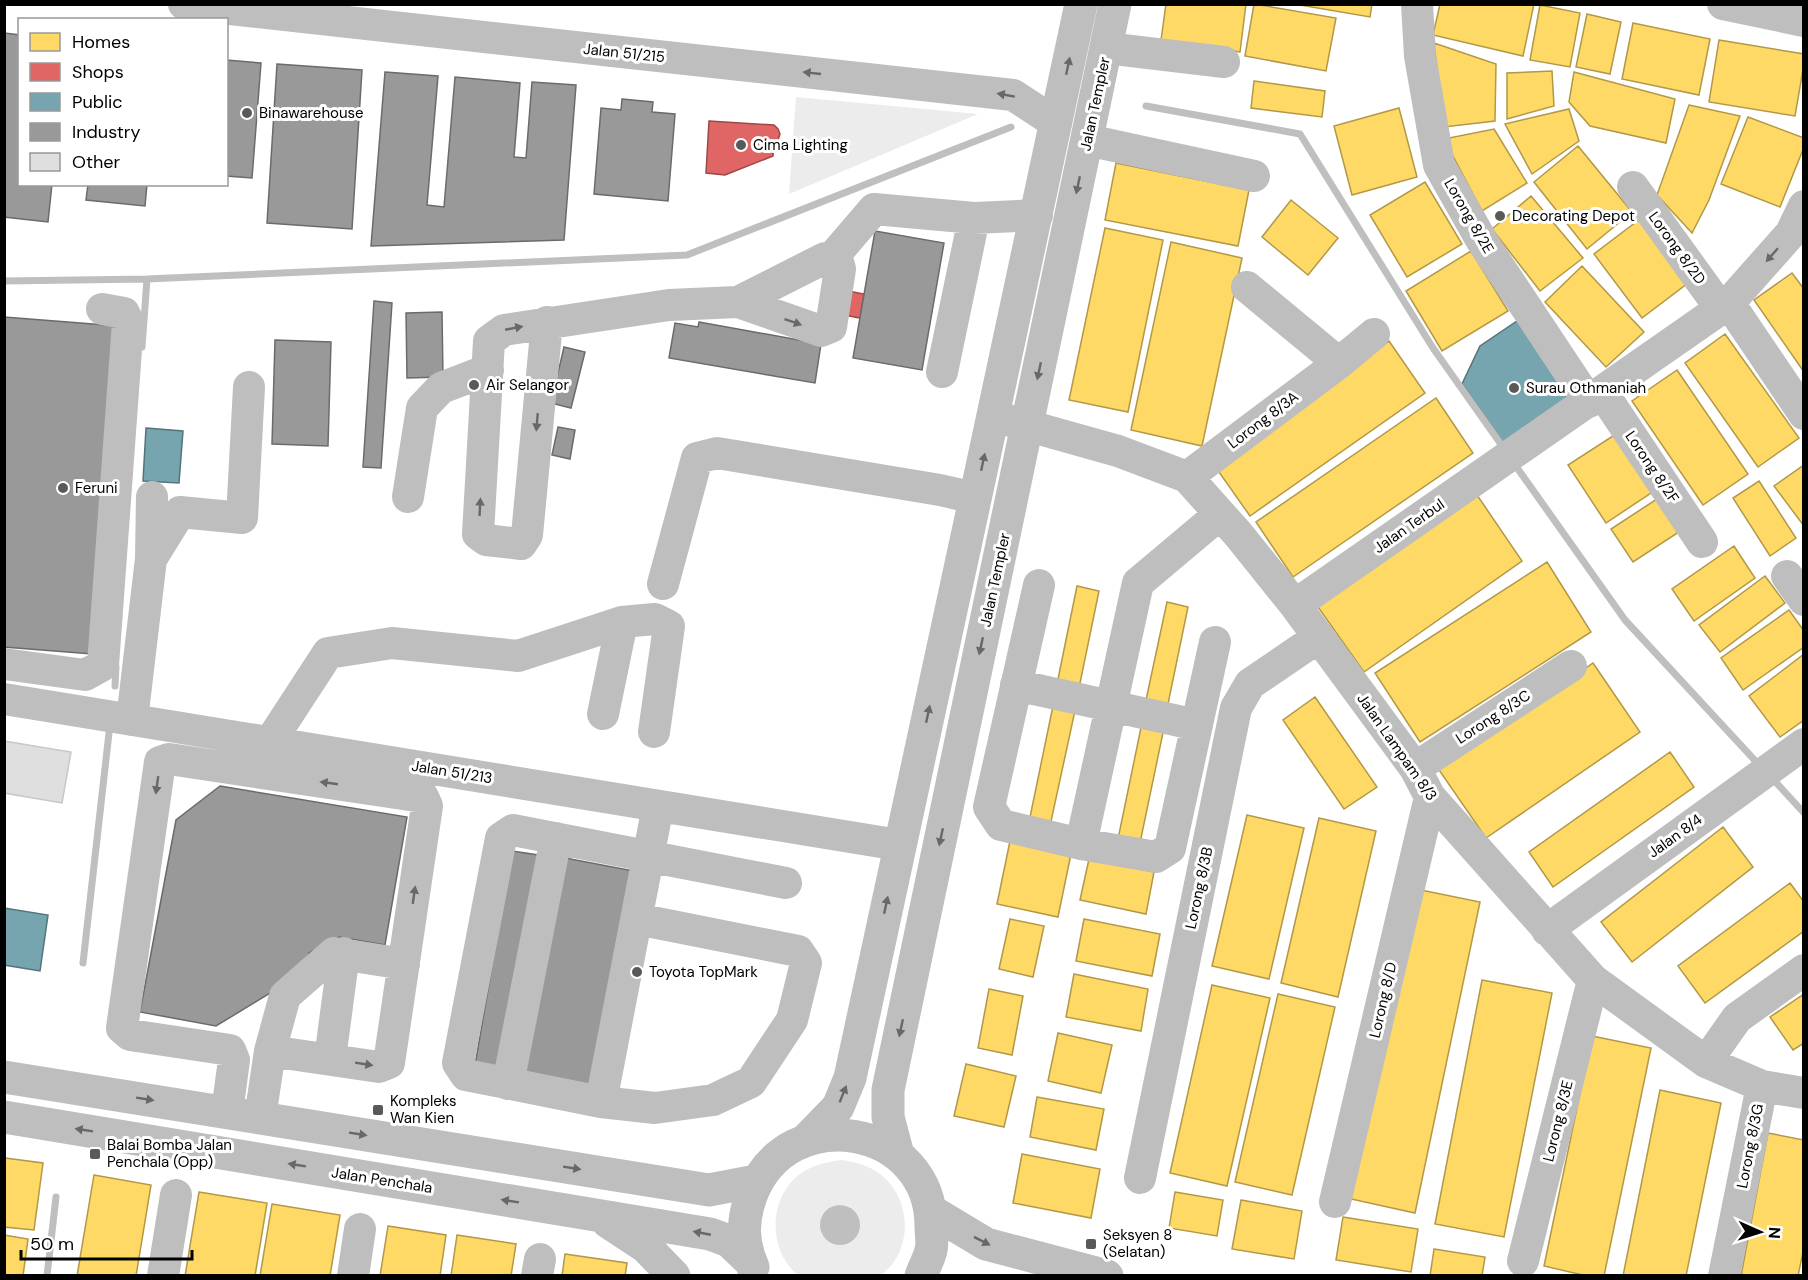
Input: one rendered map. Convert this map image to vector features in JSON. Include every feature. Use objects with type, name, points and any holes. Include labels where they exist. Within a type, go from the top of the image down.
[{"type":"main road","points":[[754,1269],[744,1242],[745,1212],[756,1181],[778,1155],[807,1139],[838,1107],[850,1078],[898,845],[1037,215],[1080,4]]},
{"type":"main road","name":"Jalan Templer","points":[[898,1155],[888,1117],[888,1090],[1115,4]]},
{"type":"main road","points":[[4,1077],[709,1190],[756,1181]]},
{"type":"main road","name":"Jalan Penchala","points":[[4,1117],[710,1234],[729,1241],[754,1269]]},
{"type":"main road","points":[[807,1139],[836,1134],[869,1138],[898,1155],[920,1180],[932,1211],[931,1249],[921,1275]]},
{"type":"main road","points":[[932,1211],[986,1244],[1107,1275]]},
{"type":"main road","points":[[599,1216],[645,1247],[674,1275]]},
{"type":"street","name":"Jalan 51/215","points":[[184,4],[1013,95],[1056,123]]},
{"type":"street","name":"Lorong 8/2E","points":[[1417,4],[1420,56],[1439,165],[1482,241],[1595,397]]},
{"type":"street","points":[[1723,4],[1803,21]]},
{"type":"street","points":[[1106,48],[1224,62]]},
{"type":"street","points":[[1087,140],[1254,176]]},
{"type":"street","name":"Lorong 8/2D","points":[[1634,187],[1725,306],[1803,414]]},
{"type":"street","name":"Jalan Terbul","points":[[1295,605],[1725,306],[1791,233],[1803,206]]},
{"type":"street","points":[[832,258],[874,209],[974,218],[1037,215]]},
{"type":"street","points":[[942,372],[974,218]]},
{"type":"street","points":[[547,322],[527,535],[521,544],[486,540],[478,534],[489,341],[504,330],[547,322],[669,304],[738,302],[821,331],[831,327],[840,269],[838,262],[832,258],[825,258],[738,302]]},
{"type":"street","points":[[1247,287],[1339,363]]},
{"type":"street","points":[[4,664],[85,675],[103,665],[128,322],[124,313],[102,309]]},
{"type":"street","name":"Lorong 8/3A","points":[[1187,477],[1374,334]]},
{"type":"street","points":[[408,497],[422,408],[441,388],[488,370]]},
{"type":"street","points":[[151,560],[180,512],[242,518],[249,387]]},
{"type":"street","name":"Lorong 8/2F","points":[[1595,397],[1702,542]]},
{"type":"street","name":"Jalan Lampam 8/3","points":[[993,416],[1118,450],[1187,477],[1220,513],[1295,605],[1415,768],[1430,797],[1593,980],[1706,1062],[1762,1086],[1803,1093]]},
{"type":"street","points":[[663,584],[697,458],[717,453],[940,490],[975,498]]},
{"type":"street","points":[[132,720],[151,560],[152,497]]},
{"type":"street","points":[[1081,844],[1138,583],[1220,513]]},
{"type":"street","points":[[113,538],[151,560]]},
{"type":"street","points":[[1039,585],[989,807],[1001,825],[1081,844],[1156,857],[1170,848],[1215,642]]},
{"type":"street","points":[[270,742],[328,653],[392,643],[518,656],[622,622],[655,619],[669,626],[654,732]]},
{"type":"street","points":[[603,714],[622,622]]},
{"type":"street","name":"Lorong 8/3B","points":[[1140,1178],[1236,708],[1250,684],[1319,637]]},
{"type":"street","name":"Lorong 8/3C","points":[[1415,768],[1571,666]]},
{"type":"street","points":[[45,705],[50,670]]},
{"type":"street","points":[[1016,685],[1197,725]]},
{"type":"street","name":"Jalan 51/213","points":[[4,699],[898,845]]},
{"type":"street","name":"Jalan 8/4","points":[[1547,930],[1803,744]]},
{"type":"street","points":[[227,1112],[234,1060],[230,1050],[130,1035],[122,1028],[160,762],[169,759],[423,797],[427,806],[389,1063],[379,1066],[270,1051]]},
{"type":"street","name":"Lorong 8/D","points":[[1335,1202],[1430,797]]},
{"type":"street","points":[[601,1102],[658,806]]},
{"type":"street","points":[[637,919],[798,951],[806,963],[792,1020],[751,1082],[713,1100],[655,1108],[601,1102],[466,1075],[458,1063],[501,838],[513,830],[786,883]]},
{"type":"street","points":[[508,1084],[556,838]]},
{"type":"street","points":[[260,1118],[270,1051],[285,996],[334,953],[404,964]]},
{"type":"street","points":[[330,1059],[345,953]]},
{"type":"street","points":[[1706,1062],[1737,1017],[1803,969]]},
{"type":"street","name":"Lorong 8/3E","points":[[1523,1261],[1593,980]]},
{"type":"street","name":"Lorong 8/3G","points":[[1724,1275],[1762,1086]]},
{"type":"street","points":[[163,1275],[176,1195]]},
{"type":"street","points":[[353,1275],[360,1229]]},
{"type":"shaded area","points":[[796,97],[978,114],[789,194]]},
{"type":"shaded area","points":[[841,1160],[866,1166],[891,1184],[903,1210],[904,1239],[892,1265],[881,1275],[799,1276],[781,1253],[777,1239],[777,1210],[782,1196],[790,1183],[801,1173],[815,1166]],"holes":[[[841,1205],[854,1210],[853,1240],[844,1244],[832,1243],[821,1233]]]},
{"type":"shaded area","points":[[840,1205],[854,1211],[860,1225],[854,1239],[840,1245],[826,1239],[820,1225],[826,1211]]},
{"type":"building: Homes","points":[[1166,4],[1246,4],[1240,52],[1161,40]]},
{"type":"building: Homes","points":[[1254,4],[1336,18],[1326,71],[1245,56]]},
{"type":"building: Homes","points":[[1294,4],[1372,4],[1370,17]]},
{"type":"building: Homes","points":[[1440,4],[1534,4],[1523,56],[1433,35]]},
{"type":"building: Homes","points":[[1540,5],[1580,13],[1570,67],[1530,60]]},
{"type":"building: Homes","points":[[1587,14],[1621,22],[1610,74],[1576,67]]},
{"type":"building: Homes","points":[[1633,23],[1710,39],[1699,95],[1622,79]]},
{"type":"building: Homes","points":[[1719,40],[1804,54],[1795,116],[1709,102]]},
{"type":"building: Homes","points":[[1434,43],[1496,64],[1495,121],[1444,127]]},
{"type":"building: Homes","points":[[1552,71],[1554,106],[1507,119],[1507,73]]},
{"type":"building: Homes","points":[[1574,72],[1675,99],[1666,143],[1590,126],[1569,102]]},
{"type":"building: Homes","points":[[1254,81],[1325,91],[1322,117],[1251,108]]},
{"type":"building: Homes","points":[[1689,105],[1740,116],[1709,200],[1692,233],[1657,195]]},
{"type":"building: Homes","points":[[1399,108],[1417,177],[1352,195],[1334,126]]},
{"type":"building: Homes","points":[[1569,109],[1579,141],[1532,174],[1505,124]]},
{"type":"building: Homes","points":[[1748,117],[1804,138],[1804,147],[1780,207],[1721,184]]},
{"type":"building: Homes","points":[[1494,129],[1527,183],[1482,211],[1444,139]]},
{"type":"building: Homes","points":[[1578,146],[1632,212],[1587,249],[1534,182]]},
{"type":"building: Homes","points":[[1116,163],[1249,190],[1238,246],[1105,220]]},
{"type":"building: Homes","points":[[1425,182],[1462,244],[1407,277],[1370,215]]},
{"type":"building: Homes","points":[[1531,196],[1583,258],[1540,291],[1492,229]]},
{"type":"building: Homes","points":[[1291,200],[1338,238],[1308,275],[1262,237]]},
{"type":"building: Homes","points":[[1640,219],[1688,283],[1642,318],[1594,254]]},
{"type":"building: Homes","points":[[1105,228],[1163,240],[1128,412],[1069,400]]},
{"type":"building: Homes","points":[[1171,242],[1242,258],[1202,446],[1131,430]]},
{"type":"building: Homes","points":[[1471,251],[1508,311],[1442,351],[1406,291]]},
{"type":"building: Homes","points":[[1582,266],[1644,332],[1606,367],[1545,302]]},
{"type":"building: Homes","points":[[1792,273],[1804,289],[1804,372],[1754,300]]},
{"type":"building: Homes","points":[[1725,334],[1799,438],[1758,467],[1685,363]]},
{"type":"building: Homes","points":[[1389,341],[1425,393],[1250,516],[1214,465]]},
{"type":"building: Homes","points":[[1677,370],[1748,474],[1703,505],[1632,401]]},
{"type":"building: Homes","points":[[1436,398],[1473,453],[1293,577],[1256,522]]},
{"type":"building: Homes","points":[[1619,432],[1657,489],[1606,523],[1568,465]]},
{"type":"building: Homes","points":[[1804,465],[1804,526],[1774,486]]},
{"type":"building: Homes","points":[[1759,481],[1796,538],[1770,556],[1733,498]]},
{"type":"building: Homes","points":[[1477,495],[1522,561],[1364,672],[1318,607]]},
{"type":"building: Homes","points":[[1663,495],[1685,528],[1633,562],[1611,529]]},
{"type":"building: Homes","points":[[1734,546],[1755,578],[1694,621],[1672,589]]},
{"type":"building: Homes","points":[[1547,562],[1591,632],[1420,742],[1375,673]]},
{"type":"building: Homes","points":[[1765,576],[1785,603],[1720,652],[1699,625]]},
{"type":"building: Homes","points":[[1077,586],[1099,591],[1079,688],[1057,684]]},
{"type":"building: Homes","points":[[1167,602],[1188,607],[1168,704],[1146,700]]},
{"type":"building: Homes","points":[[1789,610],[1804,631],[1804,647],[1743,690],[1721,658]]},
{"type":"building: Homes","points":[[1804,654],[1804,720],[1780,737],[1749,696]]},
{"type":"building: Homes","points":[[1593,663],[1640,732],[1486,838],[1439,770]]},
{"type":"building: Homes","points":[[1315,697],[1377,787],[1344,809],[1283,720]]},
{"type":"building: Homes","points":[[1054,701],[1076,706],[1050,826],[1029,822]]},
{"type":"building: Homes","points":[[1143,718],[1165,723],[1140,843],[1118,839]]},
{"type":"building: Homes","points":[[1670,752],[1694,787],[1553,887],[1529,852]]},
{"type":"building: Homes","points":[[1247,815],[1304,828],[1269,979],[1212,966]]},
{"type":"building: Homes","points":[[1319,818],[1376,831],[1338,997],[1281,983]]},
{"type":"building: Homes","points":[[1723,827],[1753,867],[1632,962],[1601,922]]},
{"type":"building: Homes","points":[[1010,841],[1071,854],[1058,917],[997,904]]},
{"type":"building: Homes","points":[[1089,859],[1154,872],[1146,914],[1080,900]]},
{"type":"building: Homes","points":[[1790,883],[1804,902],[1804,931],[1705,1003],[1678,966]]},
{"type":"building: Homes","points":[[1416,889],[1480,902],[1415,1213],[1351,1199]]},
{"type":"building: Homes","points":[[1010,919],[1044,926],[1033,977],[999,969]]},
{"type":"building: Homes","points":[[1084,919],[1160,934],[1152,976],[1076,961]]},
{"type":"building: Homes","points":[[1074,974],[1148,989],[1141,1031],[1066,1017]]},
{"type":"building: Homes","points":[[1482,980],[1552,993],[1504,1237],[1435,1224]]},
{"type":"building: Homes","points":[[1212,985],[1270,998],[1227,1186],[1170,1173]]},
{"type":"building: Homes","points":[[989,989],[1023,996],[1012,1055],[978,1048]]},
{"type":"building: Homes","points":[[1278,994],[1335,1007],[1292,1195],[1235,1182]]},
{"type":"building: Homes","points":[[1804,994],[1804,1043],[1793,1050],[1770,1017]]},
{"type":"building: Homes","points":[[1058,1033],[1112,1045],[1101,1093],[1048,1081]]},
{"type":"building: Homes","points":[[1592,1036],[1651,1048],[1604,1276],[1587,1276],[1544,1266]]},
{"type":"building: Homes","points":[[966,1064],[1016,1076],[1004,1127],[954,1116]]},
{"type":"building: Homes","points":[[1660,1090],[1721,1103],[1686,1276],[1623,1276]]},
{"type":"building: Homes","points":[[1037,1097],[1104,1109],[1096,1150],[1030,1137]]},
{"type":"building: Homes","points":[[1768,1133],[1804,1140],[1804,1247],[1798,1276],[1741,1276]]},
{"type":"building: Homes","points":[[1022,1154],[1100,1169],[1091,1218],[1013,1203]]},
{"type":"building: Homes","points":[[5,1158],[43,1163],[34,1230],[4,1227]]},
{"type":"building: Homes","points":[[94,1175],[151,1185],[136,1276],[77,1276]]},
{"type":"building: Homes","points":[[199,1192],[267,1203],[255,1276],[185,1276]]},
{"type":"building: Homes","points":[[1175,1192],[1223,1200],[1217,1236],[1169,1228]]},
{"type":"building: Homes","points":[[1241,1200],[1302,1211],[1294,1259],[1232,1249]]},
{"type":"building: Homes","points":[[272,1204],[340,1215],[330,1276],[260,1276]]},
{"type":"building: Homes","points":[[1343,1217],[1418,1229],[1411,1272],[1336,1260]]},
{"type":"building: Homes","points":[[388,1226],[446,1235],[440,1276],[380,1276]]},
{"type":"building: Homes","points":[[4,1235],[28,1239],[23,1276],[4,1276]]},
{"type":"building: Homes","points":[[457,1235],[516,1244],[511,1276],[451,1276]]},
{"type":"building: Homes","points":[[1434,1249],[1485,1257],[1482,1276],[1430,1276]]},
{"type":"building: Homes","points":[[565,1254],[627,1263],[625,1276],[562,1276]]},
{"type":"building: Shops","points":[[709,121],[774,125],[780,134],[774,144],[773,156],[725,175],[706,173]]},
{"type":"building: Shops","points":[[848,291],[864,294],[860,318],[844,315]]},
{"type":"building: Public","name":"Surau Othmaniah","points":[[1517,321],[1566,393],[1568,406],[1506,447],[1462,384],[1480,346]]},
{"type":"building: Public","points":[[146,428],[183,431],[179,483],[143,481]]},
{"type":"building: Public","points":[[4,908],[48,915],[40,971],[4,965]]},
{"type":"building: Industry","points":[[4,33],[18,35],[18,186],[52,186],[48,222],[4,217]]},
{"type":"building: Industry","points":[[228,60],[261,63],[252,178],[228,176]]},
{"type":"building: Industry","points":[[277,64],[362,70],[352,229],[267,223]]},
{"type":"building: Industry","points":[[385,72],[438,76],[427,205],[444,207],[455,77],[520,83],[514,157],[526,158],[532,82],[576,85],[564,240],[371,246]]},
{"type":"building: Industry","points":[[622,99],[653,102],[652,112],[675,114],[668,201],[594,194],[601,108],[621,110]]},
{"type":"building: Industry","points":[[88,186],[147,186],[145,206],[86,200]]},
{"type":"building: Industry","points":[[875,231],[944,243],[922,370],[853,358]]},
{"type":"building: Industry","points":[[374,301],[392,303],[381,468],[363,467]]},
{"type":"building: Industry","points":[[442,312],[443,377],[407,378],[406,313]]},
{"type":"building: Industry","name":"Feruni","points":[[4,317],[118,326],[92,654],[4,647]]},
{"type":"building: Industry","points":[[699,322],[821,344],[815,383],[669,358],[675,323],[698,327]]},
{"type":"building: Industry","points":[[275,340],[331,342],[328,446],[272,444]]},
{"type":"building: Industry","points":[[564,347],[585,352],[571,408],[551,403]]},
{"type":"building: Industry","points":[[558,427],[575,430],[570,459],[552,455]]},
{"type":"building: Industry","points":[[220,786],[407,817],[385,945],[339,937],[309,953],[308,970],[216,1026],[140,1012],[176,820]]},
{"type":"building: Industry","points":[[512,851],[538,855],[501,1069],[475,1065]]},
{"type":"building: Industry","points":[[560,857],[634,871],[595,1088],[522,1075]]},
{"type":"building: Other","points":[[4,741],[71,752],[62,803],[4,793]]},
{"type":"waterway","points":[[1146,106],[1300,134],[1433,348],[1505,450]]},
{"type":"waterway","points":[[4,281],[147,279],[687,255],[1011,127]]},
{"type":"waterway","points":[[142,347],[147,279]]},
{"type":"waterway","points":[[1513,462],[1625,620],[1761,767]]},
{"type":"waterway","points":[[115,686],[116,667]]},
{"type":"waterway","points":[[83,963],[110,724]]},
{"type":"waterway","points":[[1771,777],[1804,813]]},
{"type":"waterway","points":[[47,1276],[56,1197]]},
{"type":"place","name":"Binawarehouse","points":[[247,113]]},
{"type":"place","name":"Cima Lighting","points":[[741,145]]},
{"type":"place","name":"Decorating Depot","points":[[1500,216]]},
{"type":"place","name":"Air Selangor","points":[[474,385]]},
{"type":"place","name":"Surau Othmaniah","points":[[1514,388]]},
{"type":"place","name":"Feruni","points":[[63,488]]},
{"type":"place","name":"Toyota TopMark","points":[[637,972]]},
{"type":"place","name":"Kompleks Wan Kien","points":[[378,1110]]},
{"type":"place","name":"Balai Bomba Jalan Penchala (Opp)","points":[[95,1154]]},
{"type":"place","name":"Seksyen 8 (Selatan)","points":[[1091,1244]]}]
